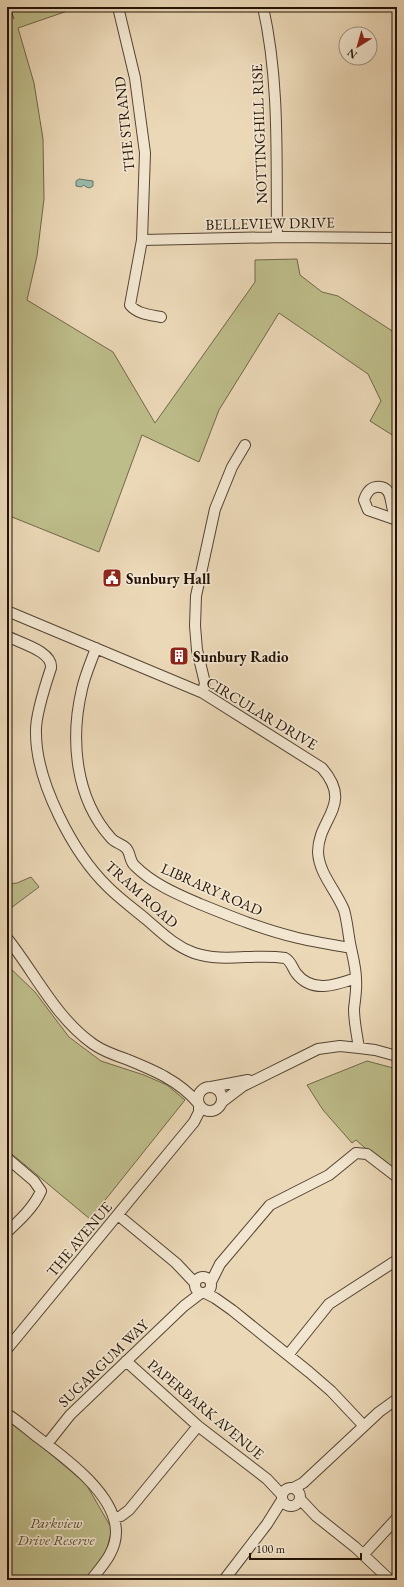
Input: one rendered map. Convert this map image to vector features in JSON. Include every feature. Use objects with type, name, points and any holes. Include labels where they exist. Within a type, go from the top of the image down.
[{"type":"street","name":"THE STRAND","points":[[118,7],[135,78],[145,153],[142,240],[130,305],[133,309],[143,313],[161,317]]},
{"type":"street","name":"NOTTINGHILL RISE","points":[[263,7],[271,60],[276,109],[277,237]]},
{"type":"street","name":"BELLEVIEW DRIVE","points":[[142,240],[277,237],[397,238]]},
{"type":"street","points":[[203,693],[205,682],[197,650],[195,626],[196,596],[215,508],[232,467],[245,445]]},
{"type":"street","name":"CIRCULAR DRIVE","points":[[7,611],[203,693],[322,768],[330,779],[335,796],[335,805],[320,842],[319,857],[321,867],[343,909],[356,978],[355,1019],[359,1048]]},
{"type":"street","name":"TRAM ROAD","points":[[7,636],[38,650],[51,662],[51,668],[36,730],[43,775],[49,794],[73,840],[99,877],[108,887],[173,942],[195,953],[219,957],[285,958],[291,963],[294,971],[300,977],[306,982],[315,985],[336,986],[356,978]]},
{"type":"street","name":"LIBRARY ROAD","points":[[96,648],[82,687],[79,705],[77,764],[84,789],[96,815],[110,838],[115,843],[124,846],[128,851],[132,864],[152,880],[167,889],[249,923],[297,938],[351,948]]},
{"type":"street","points":[[7,938],[49,999],[83,1037],[106,1052],[168,1078],[190,1094],[204,1110],[211,1112],[218,1108],[222,1102],[243,1086],[302,1057],[359,1048],[375,1050],[397,1056]]},
{"type":"street","points":[[199,1104],[197,1099],[200,1091],[207,1087],[240,1082],[267,1074]]},
{"type":"street","points":[[211,1087],[218,1090],[222,1098],[222,1102]]},
{"type":"street","name":"THE AVENUE","points":[[7,1349],[194,1122],[199,1112],[199,1104]]},
{"type":"street","name":"THE AVENUE","points":[[173,1148],[205,1116],[211,1112]]},
{"type":"street","name":"SUGARGUM WAY","points":[[47,1444],[70,1415],[184,1306],[270,1205],[329,1175],[356,1153],[367,1154],[397,1177]]},
{"type":"street","points":[[7,1158],[34,1181],[40,1191],[38,1198],[7,1232]]},
{"type":"street","points":[[118,1215],[202,1285],[215,1298],[232,1310],[331,1391],[364,1426]]},
{"type":"street","points":[[288,1355],[329,1304],[397,1260]]},
{"type":"street","name":"PAPERBARK AVENUE","points":[[126,1361],[198,1426],[316,1516],[363,1555],[390,1580]]},
{"type":"street","points":[[224,1580],[267,1524],[304,1485],[314,1472],[379,1412],[397,1398]]},
{"type":"street","points":[[8,1414],[47,1444],[90,1481],[105,1500],[114,1518],[116,1532],[114,1546],[106,1562],[91,1580]]},
{"type":"street","points":[[114,1518],[121,1516],[129,1510],[198,1426]]},
{"type":"street","points":[[363,1555],[397,1518]]},
{"type":"green space","points":[[7,7],[9,7],[14,19],[10,7],[79,7],[18,28],[34,83],[43,139],[44,199],[37,256],[27,300],[113,352],[155,423],[255,282],[255,260],[297,259],[300,275],[322,292],[338,296],[397,334],[397,438],[370,421],[381,401],[368,374],[279,313],[219,410],[199,462],[142,435],[99,552],[7,515]]},
{"type":"green space","points":[[31,877],[39,887],[7,911],[7,884],[17,883]]},
{"type":"green space","points":[[7,965],[35,992],[69,1037],[101,1061],[144,1075],[167,1085],[185,1100],[90,1219],[7,1150]]},
{"type":"green space","points":[[367,1061],[397,1069],[397,1112],[392,1122],[397,1125],[397,1176],[356,1140],[352,1143],[323,1110],[307,1085]]},
{"type":"green space","name":"Parkview Drive Reserve","points":[[7,1417],[86,1484],[112,1529],[104,1560],[90,1580],[7,1580]]},
{"type":"shaded area","points":[[79,179],[93,181],[93,186],[90,188],[84,185],[81,187],[76,186],[76,181]]},
{"type":"place","name":"Sunbury Hall","points":[[112,578]]},
{"type":"place","name":"Sunbury Radio","points":[[179,656]]}]
